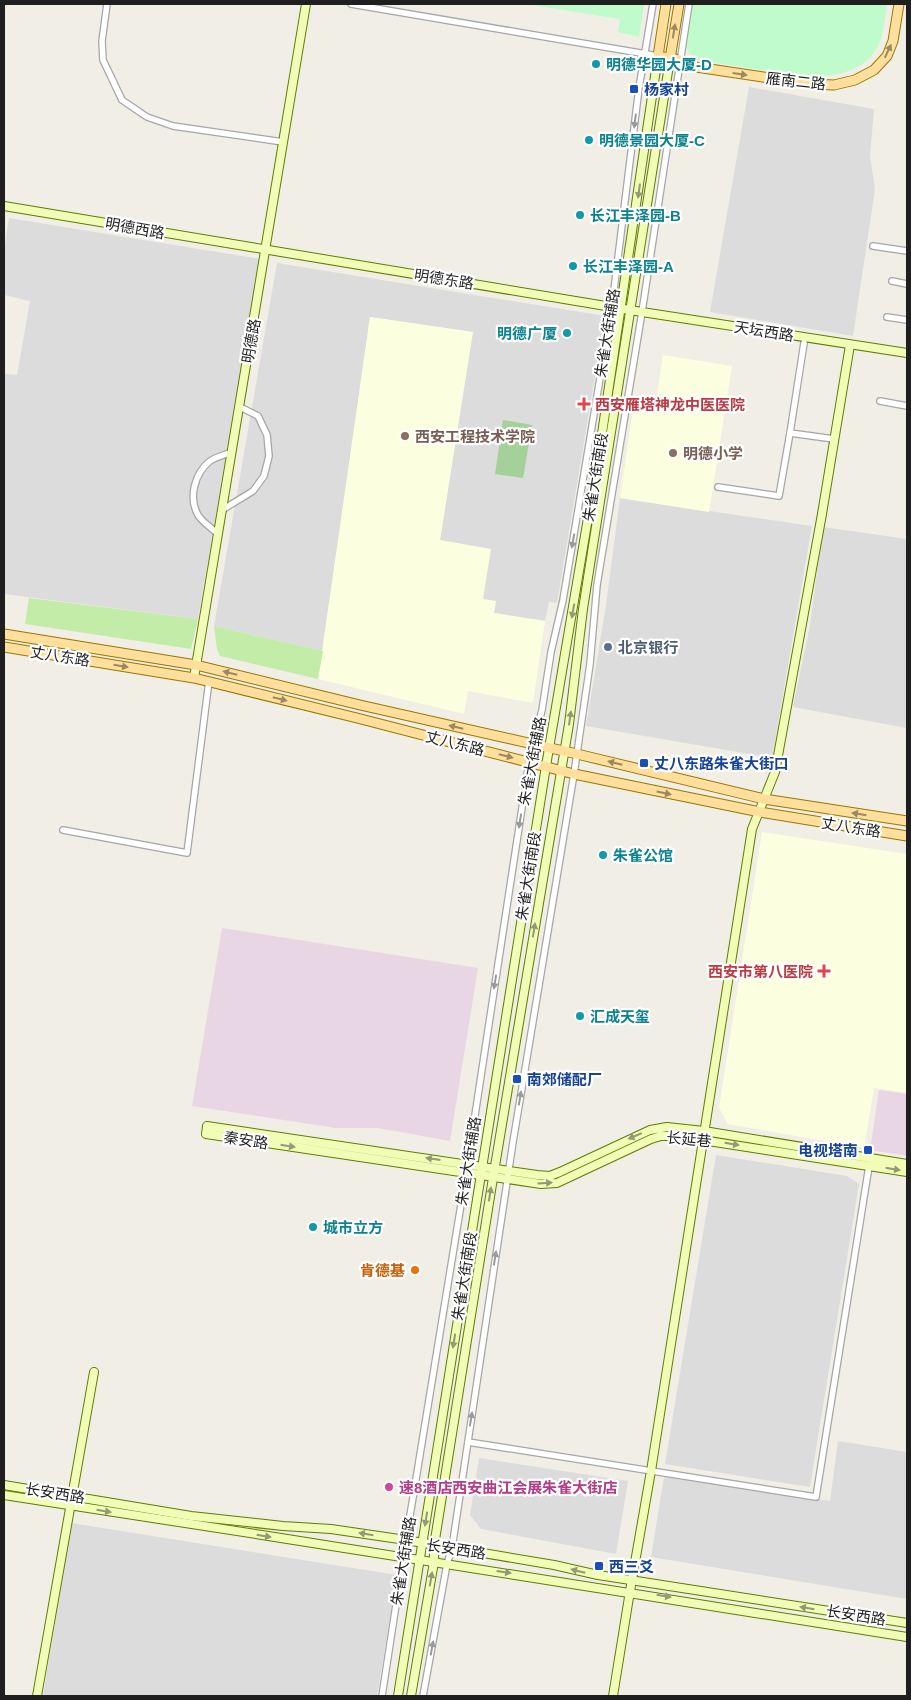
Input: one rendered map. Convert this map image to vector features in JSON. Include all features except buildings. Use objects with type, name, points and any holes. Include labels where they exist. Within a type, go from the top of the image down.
[{"type":"main road","name":"明德路","points":[[194,678],[306,4]]},
{"type":"main road","points":[[658,56],[666,4]]},
{"type":"main road","points":[[670,58],[679,4]]},
{"type":"main road","name":"雁南二路","points":[[658,56],[680,60],[696,68],[810,84],[834,85],[855,80],[874,70],[887,56],[893,41],[899,4]]},
{"type":"main road","name":"朱雀大街南段","points":[[398,1696],[481,1167],[600,447],[658,56]]},
{"type":"main road","name":"朱雀大街南段","points":[[411,1696],[434,1562],[434,1546],[494,1169],[573,696],[586,590],[670,58]]},
{"type":"main road","name":"明德西路","points":[[4,206],[266,251]]},
{"type":"main road","name":"明德东路","points":[[266,251],[612,306],[621,309]]},
{"type":"main road","name":"天坛西路","points":[[621,309],[907,353]]},
{"type":"main road","points":[[613,1696],[651,1471],[752,829],[775,772],[850,345]]},
{"type":"main road","name":"丈八东路","points":[[4,634],[196,665],[764,799],[907,821]]},
{"type":"main road","name":"丈八东路","points":[[4,647],[194,678],[574,774],[760,812],[907,836]]},
{"type":"main road","name":"秦安路","points":[[480,1176],[206,1134],[207,1126],[481,1167]]},
{"type":"main road","name":"长延巷","points":[[481,1167],[550,1176],[650,1130],[679,1128],[704,1135],[907,1172]]},
{"type":"main road","name":"长延巷","points":[[480,1176],[541,1184],[557,1183],[661,1136],[704,1135],[907,1164]]},
{"type":"main road","points":[[37,1696],[94,1372]]},
{"type":"main road","name":"长安西路","points":[[4,1485],[191,1516],[331,1529],[406,1540],[554,1565],[584,1573],[907,1623]]},
{"type":"main road","name":"长安西路","points":[[4,1495],[404,1558],[630,1591],[907,1636]]},
{"type":"street","points":[[107,4],[102,41],[103,60],[122,100],[147,117],[173,126],[284,142]]},
{"type":"street","name":"雁南二路","points":[[351,4],[658,56]]},
{"type":"street","name":"朱雀大街辅路","points":[[382,1696],[466,1174],[529,762],[542,710],[551,652],[563,600],[612,306],[639,88],[653,4]]},
{"type":"street","name":"朱雀大街辅路","points":[[424,1696],[447,1564],[452,1548],[508,1171],[574,774],[590,664],[597,585],[642,312],[689,4]]},
{"type":"street","points":[[873,246],[907,251]]},
{"type":"street","points":[[892,281],[907,284]]},
{"type":"street","points":[[887,317],[907,320]]},
{"type":"street","points":[[718,487],[779,496],[804,343]]},
{"type":"street","points":[[880,401],[907,406]]},
{"type":"street","points":[[222,510],[253,491],[264,476],[269,456],[268,435],[258,416],[240,407]]},
{"type":"street","points":[[790,432],[834,439]]},
{"type":"street","points":[[218,534],[198,515],[193,499],[194,486],[199,473],[211,460],[232,452]]},
{"type":"street","points":[[63,830],[187,853],[209,682]]},
{"type":"street","points":[[468,1442],[816,1497],[868,1166]]},
{"type":"shaded area","points":[[749,87],[874,109],[870,156],[875,189],[853,336],[710,312]]},
{"type":"shaded area","points":[[9,218],[260,259],[198,619],[4,594],[4,374],[17,375],[30,301],[4,295],[4,251]]},
{"type":"shaded area","points":[[277,263],[605,316],[557,603],[549,602],[545,621],[494,613],[440,541],[472,332],[370,317],[323,651],[214,626]]},
{"type":"shaded area","name":"西安工程技术学院","points":[[370,317],[473,332],[440,540],[491,549],[483,599],[496,601],[494,613],[545,621],[533,703],[468,691],[464,714],[318,679]]},
{"type":"shaded area","name":"明德小学","points":[[663,355],[732,366],[709,512],[620,498],[634,404],[655,407]]},
{"type":"shaded area","points":[[620,498],[812,526],[772,758],[586,726],[606,605]]},
{"type":"shaded area","points":[[823,527],[907,539],[907,728],[793,707],[810,625]]},
{"type":"shaded area","name":"西安市第八医院","points":[[762,832],[907,854],[907,1093],[874,1088],[864,1148],[728,1124],[719,1108]]},
{"type":"shaded area","points":[[222,928],[478,968],[450,1141],[378,1128],[336,1128],[192,1106]]},
{"type":"shaded area","points":[[879,1090],[907,1094],[907,1156],[870,1150]]},
{"type":"shaded area","points":[[716,1155],[847,1176],[859,1184],[810,1487],[665,1464]]},
{"type":"shaded area","points":[[838,1441],[907,1452],[907,1599],[651,1557],[664,1477],[830,1501]]},
{"type":"shaded area","points":[[479,1458],[628,1481],[616,1554],[481,1529],[470,1515]]},
{"type":"shaded area","points":[[71,1523],[397,1575],[377,1696],[43,1696]]},
{"type":"green space","points":[[526,4],[644,4],[639,37],[618,32],[620,19]]},
{"type":"green space","points":[[690,4],[887,4],[880,42],[866,62],[856,68],[834,75],[797,76],[698,60],[690,54],[685,45]]},
{"type":"green space","points":[[503,420],[532,425],[523,478],[495,474]]},
{"type":"green space","points":[[29,598],[198,619],[191,649],[25,624]]},
{"type":"green space","points":[[214,626],[323,651],[318,679],[220,656],[217,649]]},
{"type":"place","name":"明德华园大厦-D","points":[[596,64]]},
{"type":"place","name":"杨家村","points":[[634,89]]},
{"type":"place","name":"明德景园大厦-C","points":[[589,140]]},
{"type":"place","name":"长江丰泽园-B","points":[[580,215]]},
{"type":"place","name":"长江丰泽园-A","points":[[573,266]]},
{"type":"place","name":"明德广厦","points":[[567,333]]},
{"type":"place","name":"西安雁塔神龙中医医院","points":[[584,404]]},
{"type":"place","name":"西安工程技术学院","points":[[405,436]]},
{"type":"place","name":"明德小学","points":[[673,453]]},
{"type":"place","name":"北京银行","points":[[608,647]]},
{"type":"place","name":"丈八东路朱雀大街口","points":[[644,763]]},
{"type":"place","name":"朱雀公馆","points":[[603,855]]},
{"type":"place","name":"西安市第八医院","points":[[824,971]]},
{"type":"place","name":"汇成天玺","points":[[580,1016]]},
{"type":"place","name":"南郊储配厂","points":[[517,1079]]},
{"type":"place","name":"电视塔南","points":[[868,1150]]},
{"type":"place","name":"城市立方","points":[[313,1227]]},
{"type":"place","name":"肯德基","points":[[415,1270]]},
{"type":"place","name":"速8酒店西安曲江会展朱雀大街店","points":[[389,1487]]},
{"type":"place","name":"西三爻","points":[[599,1566]]}]
